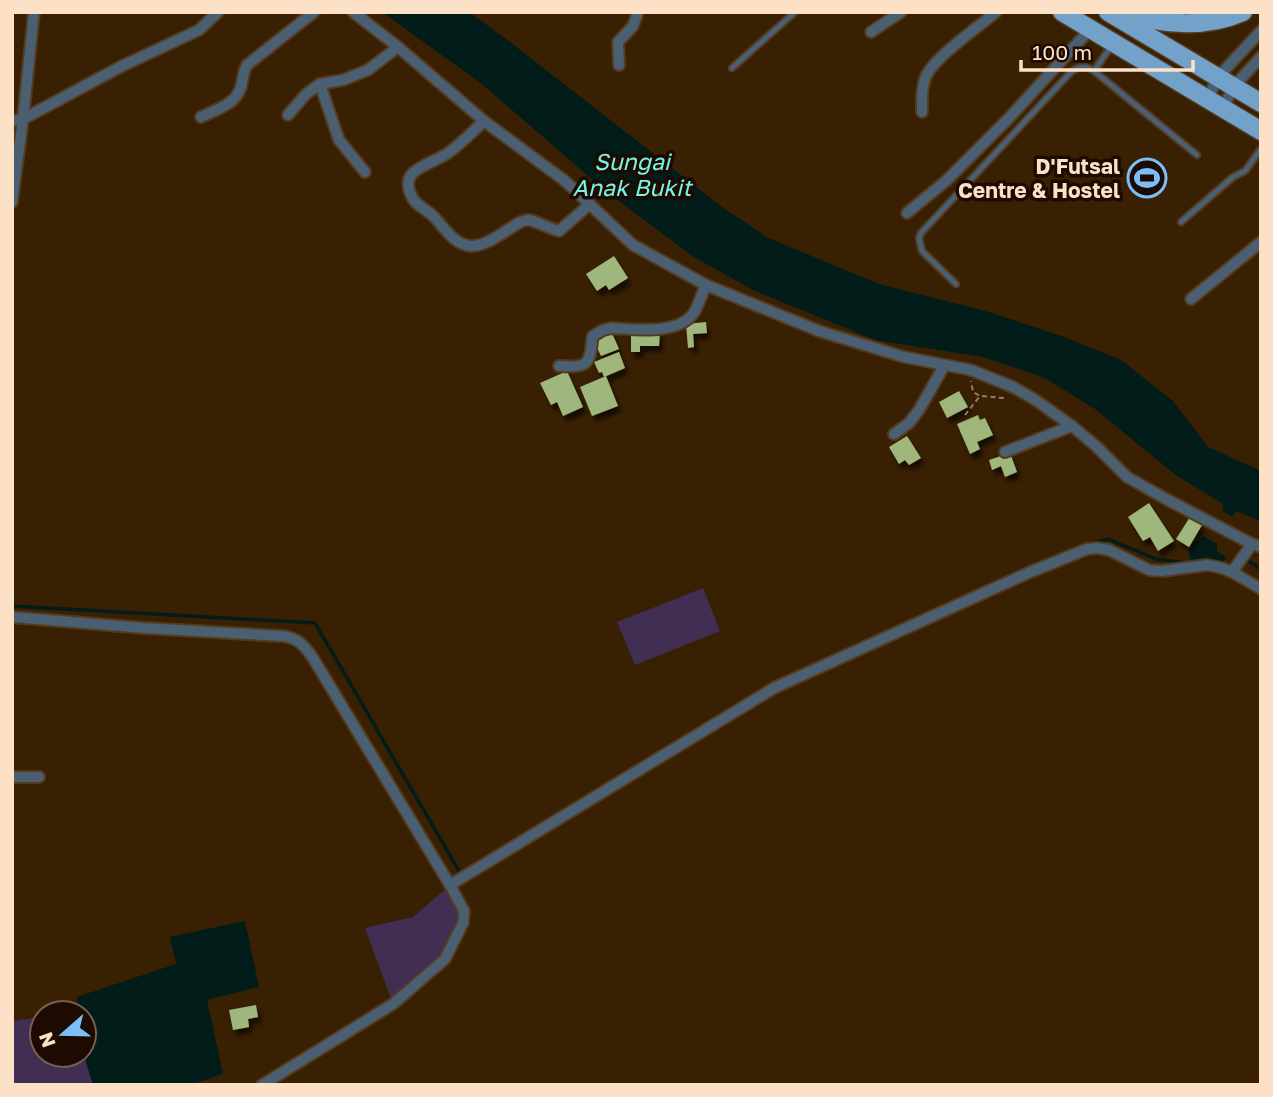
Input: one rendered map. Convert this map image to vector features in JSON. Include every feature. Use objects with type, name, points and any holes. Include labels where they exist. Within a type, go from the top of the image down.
[{"type":"highway","points":[[1062,12],[1261,131]]},
{"type":"highway","points":[[1108,12],[1261,103]]},
{"type":"highway","points":[[1127,12],[1158,21],[1184,24],[1209,22],[1243,12]]},
{"type":"street","points":[[12,202],[18,120],[34,12]]},
{"type":"street","points":[[18,120],[199,30],[218,12]]},
{"type":"street","points":[[201,117],[232,102],[237,96],[247,65],[314,12]]},
{"type":"street","points":[[353,12],[484,121],[565,181],[633,245],[706,285],[818,331],[904,357],[971,370],[1013,387],[1072,426],[1127,477],[1256,546],[1232,572]]},
{"type":"street","points":[[619,65],[618,42],[633,26],[638,12]]},
{"type":"street","points":[[871,32],[901,12]]},
{"type":"street","points":[[922,112],[922,93],[929,70],[996,12]]},
{"type":"street","points":[[907,213],[947,180],[1010,117],[1083,37],[1088,28]]},
{"type":"street","points":[[1216,104],[1225,82],[1261,31]]},
{"type":"street","points":[[288,115],[306,94],[320,85],[343,80],[368,69],[398,47]]},
{"type":"street","points":[[1216,104],[1225,82],[1261,57]]},
{"type":"street","points":[[320,85],[339,139],[365,172]]},
{"type":"street","points":[[484,121],[448,153],[412,173],[409,179],[409,192],[414,202],[432,215],[448,234],[460,243],[470,246],[498,237],[521,221],[527,220],[559,231],[590,204]]},
{"type":"street","points":[[1191,299],[1261,242]]},
{"type":"street","points":[[559,366],[585,364],[590,356],[593,336],[603,330],[661,329],[676,326],[693,314],[706,285]]},
{"type":"street","points":[[894,434],[909,423],[919,410],[944,366]]},
{"type":"street","points":[[1005,452],[1072,426]]},
{"type":"street","points":[[450,885],[774,688],[1087,549],[1110,550],[1149,570],[1162,571],[1206,565],[1222,568],[1261,589]]},
{"type":"street","points":[[12,617],[296,639],[313,657],[464,911],[463,923],[445,959],[393,1004],[262,1085]]},
{"type":"street","points":[[12,777],[39,777]]},
{"type":"lane","points":[[732,68],[795,12]]},
{"type":"lane","points":[[1094,71],[1114,43]]},
{"type":"lane","points":[[956,284],[922,251],[919,237],[921,233],[1070,73],[1082,66],[1094,71],[1197,155]]},
{"type":"lane","points":[[1181,222],[1233,177],[1245,171],[1261,149]]},
{"type":"path","points":[[971,370],[971,389],[980,396],[1007,398],[1013,387]]},
{"type":"path","points":[[965,415],[980,396]]},
{"type":"shaded area","points":[[703,588],[720,631],[635,665],[617,622]]},
{"type":"shaded area","points":[[450,885],[464,911],[445,959],[393,1004],[365,928],[413,917]]},
{"type":"shaded area","points":[[28,1019],[28,1069],[88,1069],[93,1085],[12,1085],[12,1021]]},
{"type":"water","name":"Sungai Anak Bukit","points":[[382,12],[469,12],[722,207],[768,238],[879,284],[989,312],[1064,337],[1121,360],[1173,401],[1208,447],[1261,471],[1261,522],[1237,511],[1232,516],[1227,514],[1223,510],[1223,504],[1177,476],[1095,409],[1045,378],[983,357],[875,340],[753,290],[694,257],[604,190],[482,84]]},
{"type":"water","points":[[1204,536],[1217,544],[1217,551],[1226,557],[1223,562],[1209,560],[1193,564],[1190,551]]},
{"type":"water","points":[[245,921],[259,987],[207,1000],[223,1074],[189,1085],[93,1085],[88,1069],[98,1069],[98,999],[77,997],[176,964],[170,937]]},
{"type":"building","points":[[614,256],[628,278],[609,290],[606,285],[597,291],[586,274]]},
{"type":"building","points":[[706,322],[707,333],[693,334],[694,347],[688,348],[686,324]]},
{"type":"building","points":[[631,330],[660,331],[659,346],[640,346],[640,352],[631,352]]},
{"type":"building","points":[[611,331],[619,349],[601,356],[593,339]]},
{"type":"building","points":[[619,352],[625,368],[604,377],[594,362]]},
{"type":"building","points":[[567,371],[583,407],[563,416],[557,402],[551,405],[540,383]]},
{"type":"building","points":[[606,376],[618,406],[592,416],[580,387]]},
{"type":"building","points":[[959,391],[968,407],[947,418],[939,402]]},
{"type":"building","points":[[978,415],[980,420],[985,418],[993,435],[977,442],[980,449],[970,454],[957,424]]},
{"type":"building","points":[[907,436],[921,458],[909,465],[905,460],[899,464],[889,447]]},
{"type":"building","points":[[1010,453],[1017,472],[1005,477],[1001,466],[992,470],[989,460]]},
{"type":"building","points":[[1149,503],[1174,541],[1158,551],[1150,537],[1143,541],[1128,517]]},
{"type":"building","points":[[1190,517],[1202,525],[1189,547],[1176,539]]},
{"type":"building","points":[[256,1005],[258,1017],[248,1019],[249,1027],[233,1030],[229,1010]]},
{"type":"waterway","points":[[1085,545],[1108,539],[1156,559],[1187,563]]},
{"type":"waterway","points":[[1250,562],[1261,569]]},
{"type":"waterway","points":[[12,606],[315,623],[462,876]]},
{"type":"place","name":"D'Futsal Centre & Hostel","points":[[1147,178]]}]
